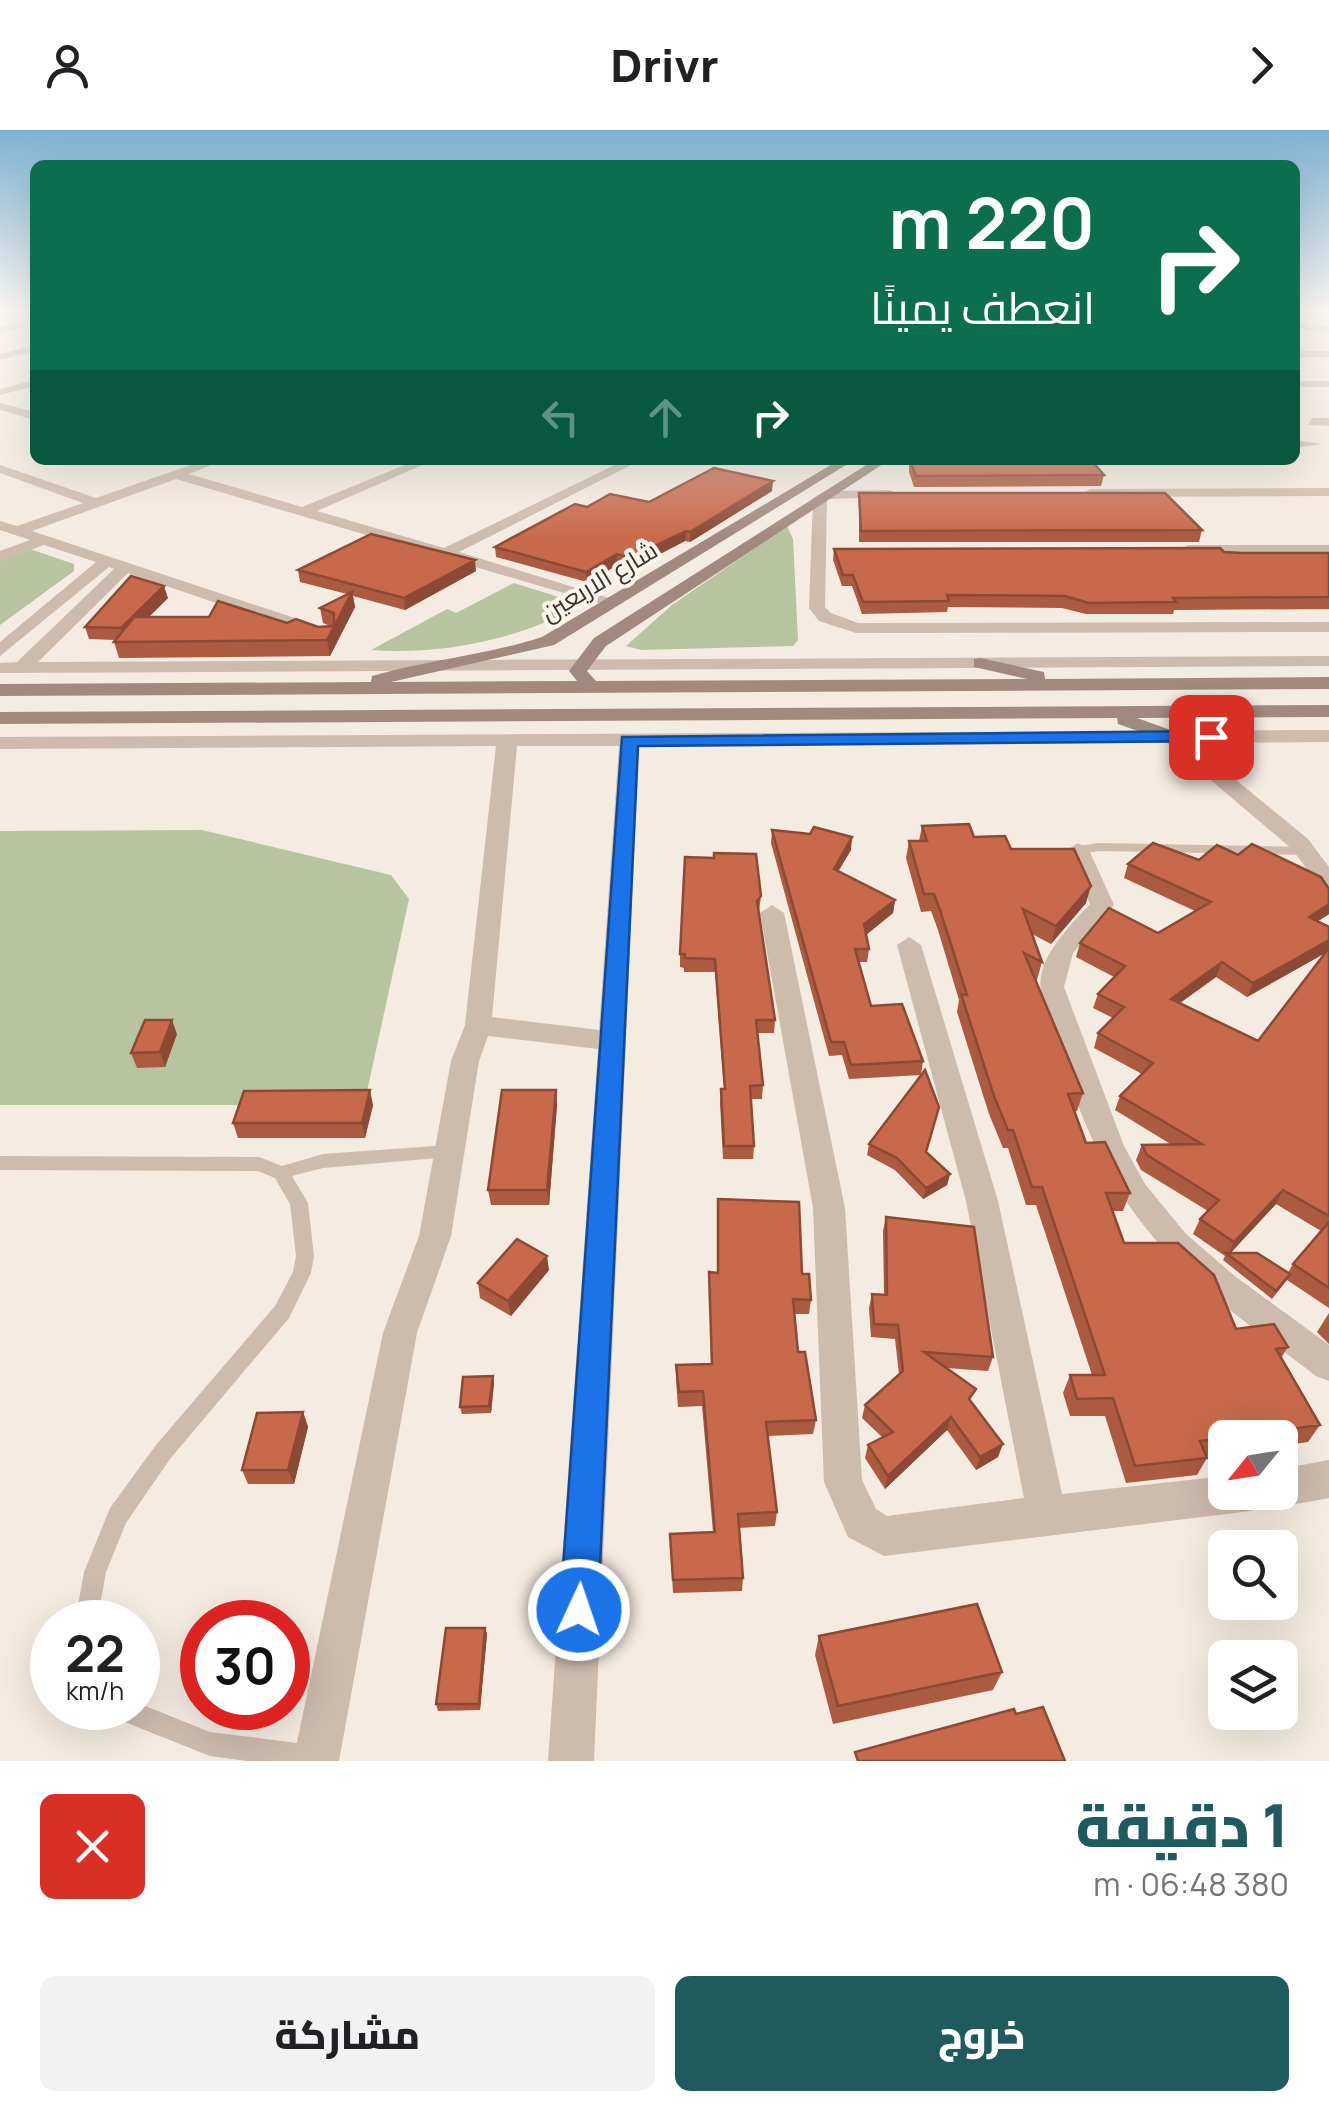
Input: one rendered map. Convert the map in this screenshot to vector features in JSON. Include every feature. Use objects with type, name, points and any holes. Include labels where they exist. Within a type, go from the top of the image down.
[{"type":"main road","name":"شارع الاربعين","points":[[581,665],[600,642],[821,492],[844,465]]},
{"type":"main road","name":"شارع الاربعين","points":[[353,688],[420,667],[525,650],[873,465]]},
{"type":"main road","points":[[980,663],[1082,686]]},
{"type":"main road","points":[[581,665],[578,671],[592,688]]},
{"type":"main road","points":[[0,690],[1329,683]]},
{"type":"main road","points":[[0,718],[1329,711]]},
{"type":"main road","points":[[1106,713],[1172,737]]},
{"type":"street","points":[[0,392],[26,385]]},
{"type":"street","points":[[0,406],[30,414]]},
{"type":"street","points":[[1312,422],[1329,422]]},
{"type":"street","points":[[1300,444],[1316,444]]},
{"type":"street","points":[[18,531],[200,465]]},
{"type":"street","points":[[302,512],[416,465]]},
{"type":"street","points":[[445,553],[625,465]]},
{"type":"street","points":[[0,469],[96,503]]},
{"type":"street","points":[[177,475],[614,602]]},
{"type":"street","points":[[902,494],[821,492],[819,613],[856,628],[1329,628]]},
{"type":"street","points":[[1077,494],[1329,492]]},
{"type":"street","points":[[0,525],[328,635]]},
{"type":"street","points":[[2,554],[43,540]]},
{"type":"street","points":[[1172,550],[1329,550]]},
{"type":"street","points":[[818,551],[838,551]]},
{"type":"street","points":[[0,650],[116,564]]},
{"type":"street","points":[[22,668],[116,564]]},
{"type":"street","points":[[856,628],[867,664]]},
{"type":"street","points":[[0,668],[1329,661]]},
{"type":"street","points":[[0,743],[1329,736]]},
{"type":"street","points":[[1172,737],[1306,851],[1329,883]]},
{"type":"street","points":[[316,1759],[400,1333],[434,1236],[465,1060],[478,1025],[507,741]]},
{"type":"street","points":[[571,1761],[629,741]]},
{"type":"street","points":[[1078,850],[1100,892],[1102,904],[1058,951],[1052,966],[1051,987],[1117,1165],[1135,1196],[1196,1262],[1329,1365]]},
{"type":"street","points":[[772,913],[829,1208],[843,1482],[862,1522],[884,1536],[1208,1497]]},
{"type":"street","points":[[909,945],[982,1201],[1047,1516]]},
{"type":"street","points":[[478,1025],[610,1042]]},
{"type":"street","points":[[1298,1485],[1329,1479]]},
{"type":"lane","points":[[1078,850],[1099,847],[1306,851]]},
{"type":"lane","points":[[0,1163],[259,1164],[281,1173],[323,1161],[449,1151]]},
{"type":"lane","points":[[90,1600],[96,1572],[118,1516],[163,1452],[282,1312],[302,1273],[305,1256],[298,1203],[281,1173]]},
{"type":"lane","points":[[160,1724],[210,1744],[316,1759]]},
{"type":"green space","points":[[787,526],[793,539],[798,640],[793,646],[641,650],[626,646],[672,605]]},
{"type":"green space","points":[[30,549],[74,564],[74,571],[0,625],[0,561]]},
{"type":"green space","points":[[514,583],[568,600],[561,604],[571,610],[525,630],[474,644],[371,650],[447,609],[456,613]]},
{"type":"green space","points":[[202,830],[391,875],[409,899],[364,1105],[0,1105],[0,831]]},
{"type":"building","points":[[912,465],[1095,465],[1104,475],[916,476]]},
{"type":"building","points":[[714,468],[773,481],[690,532],[630,558],[617,554],[586,572],[495,547],[575,504],[587,507],[610,494],[649,502]]},
{"type":"building","points":[[859,493],[1165,493],[1202,530],[861,531]]},
{"type":"building","points":[[371,534],[475,560],[404,598],[298,570]]},
{"type":"building","points":[[1220,548],[1224,552],[1242,553],[1329,553],[1329,597],[1089,603],[1065,596],[947,595],[949,601],[863,602],[853,575],[843,575],[834,549]]},
{"type":"building","points":[[131,576],[164,586],[121,628],[85,627]]},
{"type":"building","points":[[352,592],[327,640],[114,642],[134,617],[209,617],[218,601],[287,623],[296,619],[318,627],[334,626],[334,613],[320,608]]},
{"type":"building","points":[[969,824],[974,837],[1005,836],[1011,849],[1074,849],[1091,886],[1056,926],[1023,909],[1042,962],[1024,953],[1083,1093],[1068,1094],[1086,1143],[1105,1142],[1130,1193],[1106,1193],[1124,1243],[1178,1243],[1214,1275],[1236,1329],[1274,1324],[1288,1347],[1276,1349],[1320,1425],[1298,1428],[1298,1420],[1208,1420],[1208,1440],[1200,1441],[1207,1458],[1135,1466],[1113,1398],[1077,1399],[1070,1375],[1105,1375],[1042,1187],[1032,1187],[1013,1130],[1008,1130],[994,1096],[934,894],[924,894],[909,841],[927,841],[922,826]]},
{"type":"building","points":[[814,827],[852,837],[834,869],[895,900],[864,924],[869,949],[855,949],[871,1006],[902,1004],[923,1061],[851,1065],[844,1042],[831,1042],[772,830],[810,834]]},
{"type":"building","points":[[1153,843],[1199,860],[1217,845],[1238,855],[1252,844],[1321,877],[1329,889],[1329,904],[1309,917],[1329,927],[1329,940],[1253,983],[1222,962],[1171,999],[1258,1041],[1329,948],[1329,1216],[1283,1190],[1234,1242],[1200,1219],[1219,1200],[1147,1155],[1142,1145],[1202,1144],[1120,1096],[1153,1063],[1098,1033],[1124,1007],[1098,994],[1125,966],[1080,943],[1109,908],[1158,933],[1211,902],[1128,864]]},
{"type":"building","points":[[714,853],[756,854],[761,896],[757,901],[775,1020],[756,1020],[763,1085],[750,1086],[754,1146],[724,1146],[721,1089],[725,1089],[715,959],[685,958],[685,954],[680,954],[685,857],[714,858]]},
{"type":"building","points":[[145,1020],[172,1020],[160,1052],[131,1053]]},
{"type":"building","points":[[925,1070],[939,1107],[926,1152],[950,1174],[926,1188],[897,1158],[869,1144]]},
{"type":"building","points":[[370,1090],[362,1123],[233,1123],[244,1091]]},
{"type":"building","points":[[502,1090],[556,1090],[547,1190],[488,1190]]},
{"type":"building","points":[[718,1199],[799,1202],[802,1274],[809,1274],[811,1300],[793,1299],[798,1352],[805,1352],[816,1420],[766,1422],[777,1512],[738,1514],[743,1578],[673,1580],[670,1534],[715,1532],[703,1391],[679,1392],[676,1365],[712,1364],[709,1272],[718,1273]]},
{"type":"building","points":[[886,1217],[974,1227],[993,1357],[924,1352],[976,1389],[969,1399],[1003,1444],[980,1457],[951,1417],[888,1476],[868,1445],[893,1432],[865,1405],[903,1371],[898,1325],[874,1324],[872,1294],[887,1295]]},
{"type":"building","points":[[1329,1222],[1329,1288],[1293,1264]]},
{"type":"building","points":[[517,1239],[547,1256],[508,1301],[478,1283]]},
{"type":"building","points":[[1226,1253],[1257,1253],[1290,1274],[1276,1291]]},
{"type":"building","points":[[493,1376],[489,1406],[460,1407],[463,1377]]},
{"type":"building","points":[[303,1412],[288,1470],[242,1470],[257,1413]]},
{"type":"building","points":[[977,1604],[1002,1672],[838,1706],[819,1636]]},
{"type":"building","points":[[446,1628],[485,1628],[479,1704],[436,1704]]},
{"type":"building","points":[[1043,1707],[1065,1761],[858,1761],[855,1752],[1014,1709],[1016,1714]]},
{"type":"route","points":[[579,1610],[629,741],[1211,737]]}]
